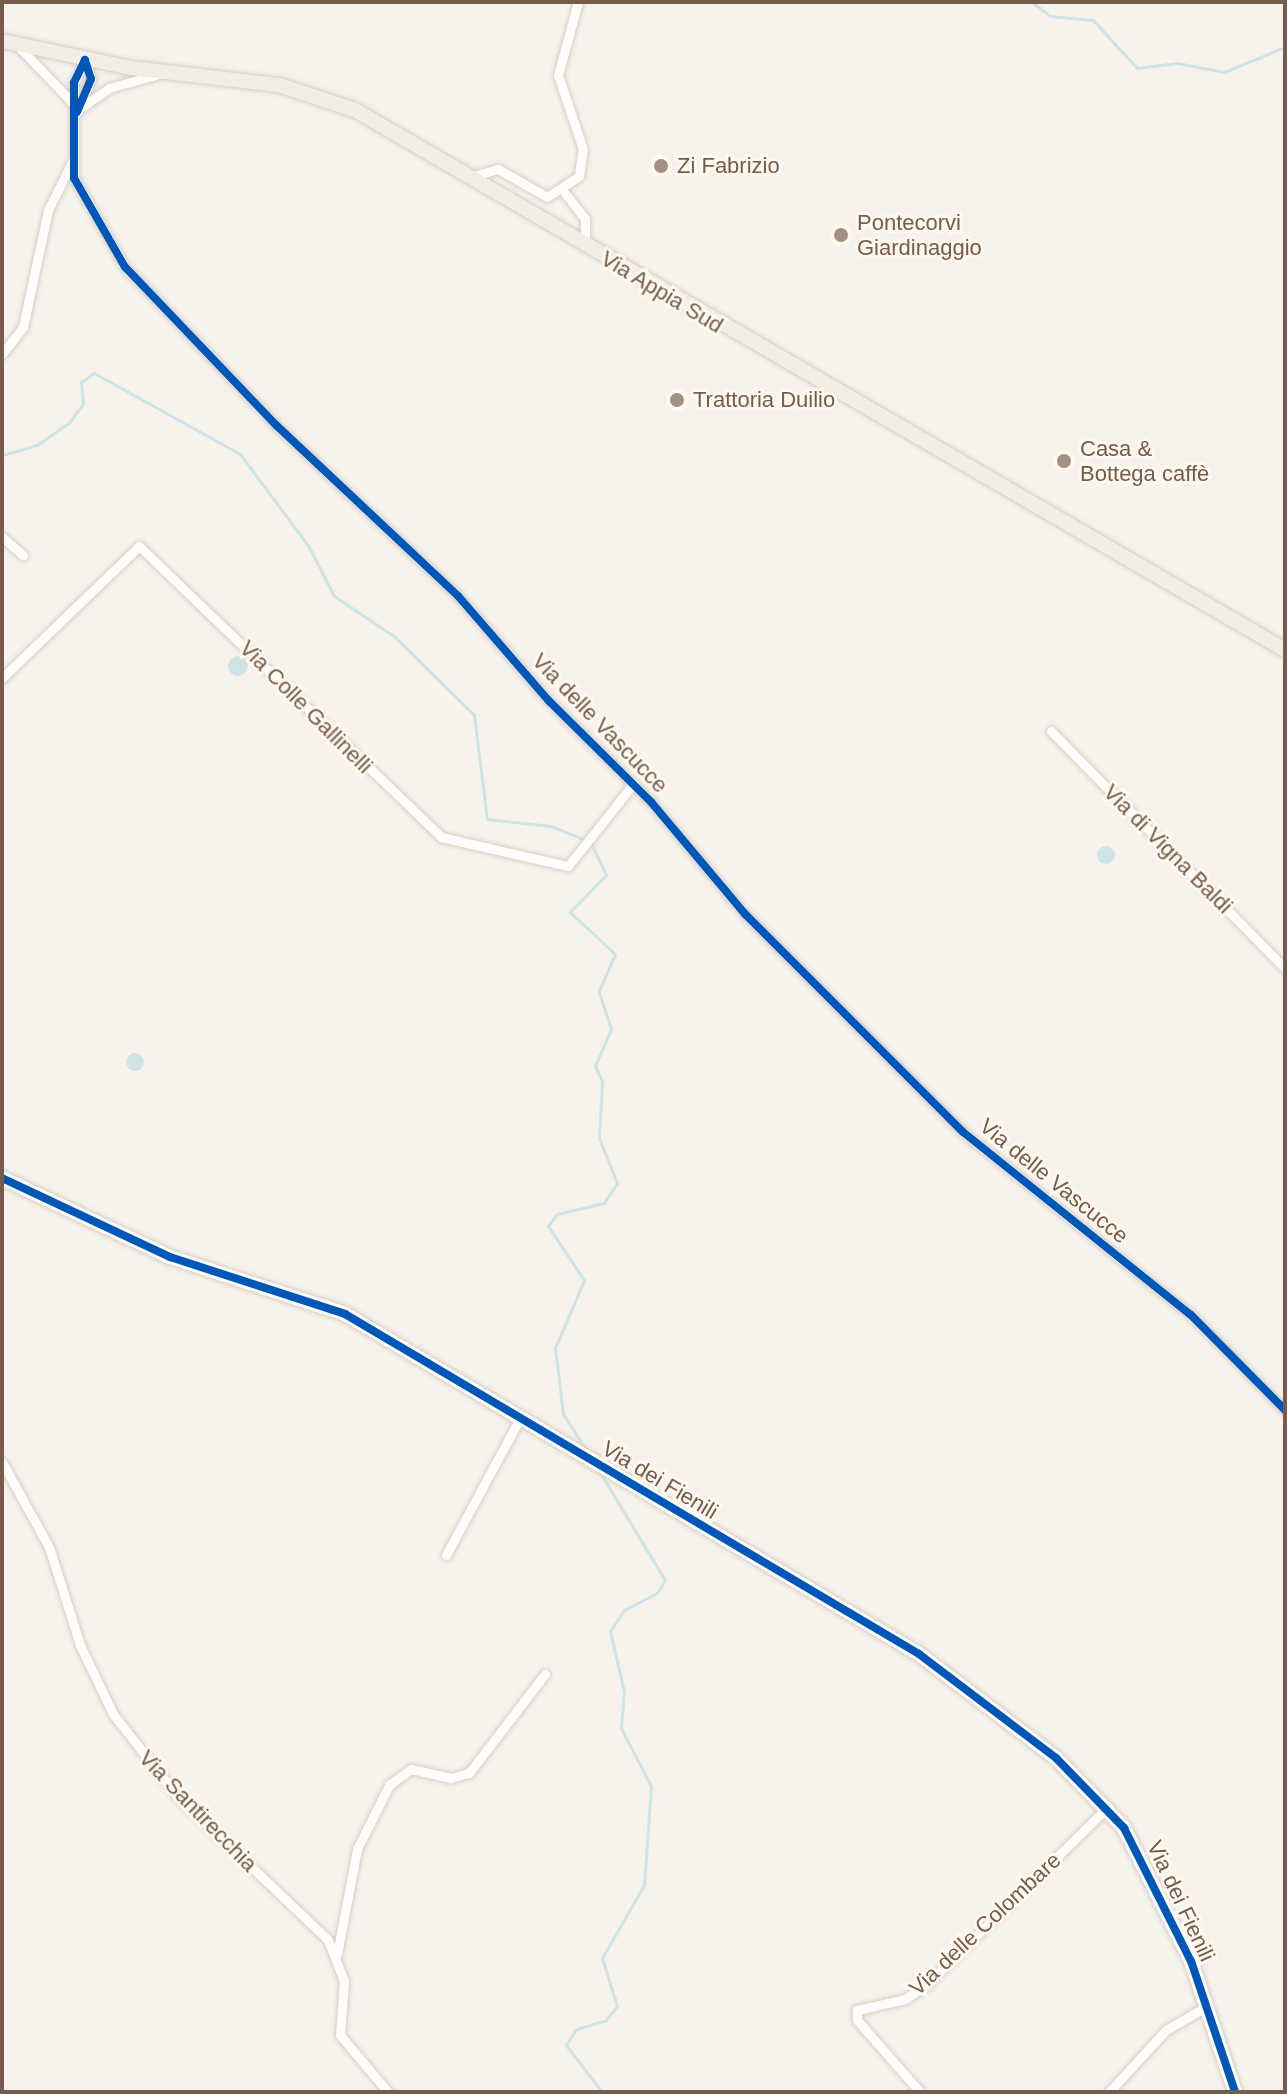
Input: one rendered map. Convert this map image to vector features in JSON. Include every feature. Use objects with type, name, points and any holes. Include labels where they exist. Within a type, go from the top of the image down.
[{"type":"main road","name":"Via Appia Sud","points":[[2,41],[85,60],[319,95],[471,177],[1285,650]]},
{"type":"street","points":[[564,192],[583,161],[558,75],[578,2]]},
{"type":"street","points":[[18,46],[56,79],[77,112],[109,88],[164,73]]},
{"type":"street","name":"Via delle Vascucce","points":[[85,60],[74,83],[77,112],[72,162],[83,202],[125,267],[276,425],[458,596],[549,701],[634,783],[745,914],[963,1132],[1191,1315],[1285,1410]]},
{"type":"street","name":"Via delle Vascucce","points":[[77,112],[90,83],[85,60]]},
{"type":"street","points":[[2,354],[23,327],[48,210],[72,162]]},
{"type":"street","points":[[471,177],[494,168],[536,195],[564,192]]},
{"type":"street","points":[[564,192],[585,219],[585,246]]},
{"type":"street","points":[[2,537],[23,555]]},
{"type":"street","name":"Via Colle Gallinelli","points":[[2,678],[127,551],[141,546],[433,832],[560,866],[581,854],[634,783]]},
{"type":"street","name":"Via di Vigna Baldi","points":[[1051,731],[1285,968]]},
{"type":"street","name":"Via dei Fienili","points":[[2,1178],[170,1257],[339,1311],[912,1648],[1108,1807],[1153,1877],[1207,2006],[1235,2092]]},
{"type":"street","points":[[446,1555],[520,1418]]},
{"type":"street","name":"Via Santirecchia","points":[[2,1462],[49,1547],[86,1659],[131,1741],[337,1954]]},
{"type":"street","points":[[388,2092],[340,2035],[344,1981],[337,1954],[356,1853],[389,1785],[411,1769],[451,1778],[469,1773],[545,1674]]},
{"type":"street","name":"Via delle Colombare","points":[[920,2092],[857,2020],[857,2010],[922,1989],[1108,1807]]},
{"type":"street","points":[[1109,2092],[1166,2030],[1207,2006]]},
{"type":"shaded area","points":[[238,656],[245,659],[248,666],[245,673],[238,676],[231,673],[228,666],[231,659]]},
{"type":"shaded area","points":[[1102,846],[1110,846],[1115,855],[1113,862],[1102,864],[1097,859],[1097,851]]},
{"type":"shaded area","points":[[131,1053],[139,1053],[144,1062],[142,1069],[131,1071],[126,1066],[126,1058]]},
{"type":"waterway","points":[[1032,2],[1050,16],[1093,20],[1137,68],[1177,63],[1224,72],[1285,47]]},
{"type":"waterway","points":[[2,455],[37,445],[69,423],[83,404],[81,382],[94,373],[240,454],[309,547],[334,596],[395,637],[474,715],[487,819],[551,826],[584,839]]},
{"type":"waterway","points":[[587,1451],[563,1414],[555,1348],[584,1280],[548,1226],[557,1214],[604,1203],[617,1183],[599,1138],[602,1081],[595,1066],[611,1029],[599,991],[615,954],[570,912],[606,875],[591,843]]},
{"type":"waterway","points":[[599,1471],[665,1580],[657,1593],[624,1610],[610,1631],[624,1692],[621,1728],[651,1786],[644,1885],[602,1958],[617,2006],[606,2020],[576,2029],[566,2045],[602,2092]]},
{"type":"cycle path","points":[[77,112],[91,79],[85,60],[74,83],[74,178],[125,267],[276,425],[458,596],[549,701],[651,802],[745,914],[963,1132],[1191,1315],[1285,1410]]},
{"type":"cycle path","points":[[2,1178],[170,1257],[345,1314],[919,1654],[1056,1758],[1124,1828],[1191,1961],[1235,2092]]},
{"type":"place","name":"Zi Fabrizio","points":[[661,166]]},
{"type":"place","name":"Pontecorvi Giardinaggio","points":[[841,235]]},
{"type":"place","name":"Trattoria Duilio","points":[[677,400]]},
{"type":"place","name":"Casa & Bottega caffè","points":[[1064,461]]}]
